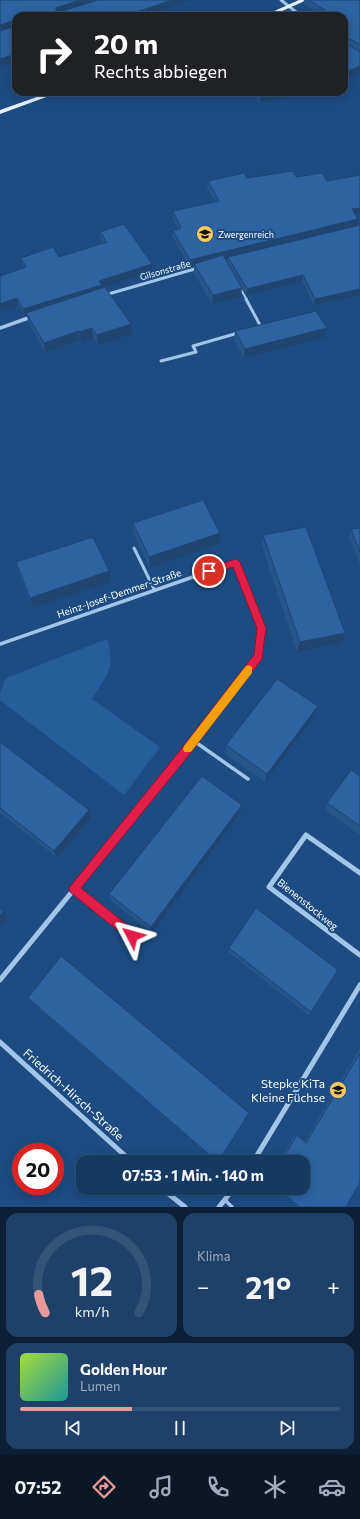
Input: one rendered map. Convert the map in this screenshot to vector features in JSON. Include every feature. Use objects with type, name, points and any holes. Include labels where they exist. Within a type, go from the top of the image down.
[{"type":"main road","points":[[276,12],[304,0]]},
{"type":"main road","points":[[0,112],[46,96]]},
{"type":"street","points":[[281,0],[296,12]]},
{"type":"street","name":"Gilsonstraße","points":[[98,297],[203,267]]},
{"type":"street","points":[[0,328],[33,316]]},
{"type":"street","name":"Heinz-Josef-Demmer-Straße","points":[[0,644],[154,589],[236,562],[262,628],[259,656],[194,741],[0,980]]},
{"type":"street","name":"Bienenstockweg","points":[[360,873],[306,835],[269,887],[360,955]]},
{"type":"street","points":[[257,1155],[360,985]]},
{"type":"street","name":"Friedrich-Hirsch-Straße","points":[[0,1042],[124,1155]]},
{"type":"street","points":[[169,1195],[184,1207]]},
{"type":"street","points":[[219,1207],[229,1195]]},
{"type":"lane","points":[[239,287],[261,327],[254,329]]},
{"type":"lane","points":[[161,361],[196,352],[193,346],[246,331]]},
{"type":"lane","points":[[134,548],[154,589]]},
{"type":"lane","points":[[194,741],[248,779]]},
{"type":"lane","points":[[74,888],[132,936]]},
{"type":"lane","points":[[225,1200],[232,1207]]},
{"type":"shaded area","points":[[107,639],[110,649],[110,665],[106,677],[92,699],[160,747],[124,795],[0,700],[0,693],[6,678]]},
{"type":"building","points":[[0,0],[80,0],[56,8],[56,11],[59,12],[12,12],[12,21],[0,25]]},
{"type":"building","points":[[98,0],[172,0],[137,12],[59,12]]},
{"type":"building","points":[[309,0],[360,0],[360,45],[348,38],[348,12],[321,12],[325,10]]},
{"type":"building","points":[[12,27],[12,55],[0,59],[0,31]]},
{"type":"building","points":[[348,44],[360,52],[360,66],[348,71]]},
{"type":"building","points":[[293,171],[296,177],[322,173],[327,181],[360,175],[360,208],[352,209],[358,219],[190,260],[173,231],[181,228],[173,211],[219,201],[208,181],[244,173],[247,178]]},
{"type":"building","points":[[124,224],[152,264],[99,281],[102,285],[23,309],[17,298],[0,304],[0,276],[26,267],[21,258],[53,247],[59,257],[107,242],[100,232]]},
{"type":"building","points":[[360,225],[360,289],[315,299],[303,275],[247,289],[228,257]]},
{"type":"building","points":[[223,255],[242,288],[213,295],[194,264]]},
{"type":"building","points":[[105,287],[131,324],[97,335],[92,328],[44,343],[26,313]]},
{"type":"building","points":[[316,311],[327,328],[245,349],[235,331]]},
{"type":"building","points":[[203,500],[220,533],[149,557],[133,523]]},
{"type":"building","points":[[306,527],[345,633],[300,642],[263,535]]},
{"type":"building","points":[[360,528],[360,552],[351,529]]},
{"type":"building","points":[[93,537],[109,571],[30,598],[16,562]]},
{"type":"building","points":[[277,679],[318,706],[267,774],[226,745]]},
{"type":"building","points":[[0,742],[89,810],[54,851],[0,808]]},
{"type":"building","points":[[351,770],[360,776],[360,826],[327,803]]},
{"type":"building","points":[[202,776],[242,805],[151,927],[109,894]]},
{"type":"building","points":[[0,908],[4,911],[0,916]]},
{"type":"building","points":[[256,908],[338,970],[311,1012],[229,948]]},
{"type":"building","points":[[61,956],[249,1113],[222,1155],[210,1155],[28,998]]},
{"type":"building","name":"Stepke KiTa Kleine Füchse","points":[[360,1053],[360,1182],[346,1207],[300,1207],[286,1195],[310,1195],[310,1155],[285,1155],[297,1135],[306,1143]]},
{"type":"slow traffic","points":[[188,749],[248,670]]},
{"type":"place","name":"Zwergenreich","points":[[205,234]]},
{"type":"place","name":"Stepke KiTa Kleine Füchse","points":[[338,1090]]},
{"type":"route","points":[[132,936],[74,888],[182,757],[259,656],[262,628],[236,562],[209,571]]}]
